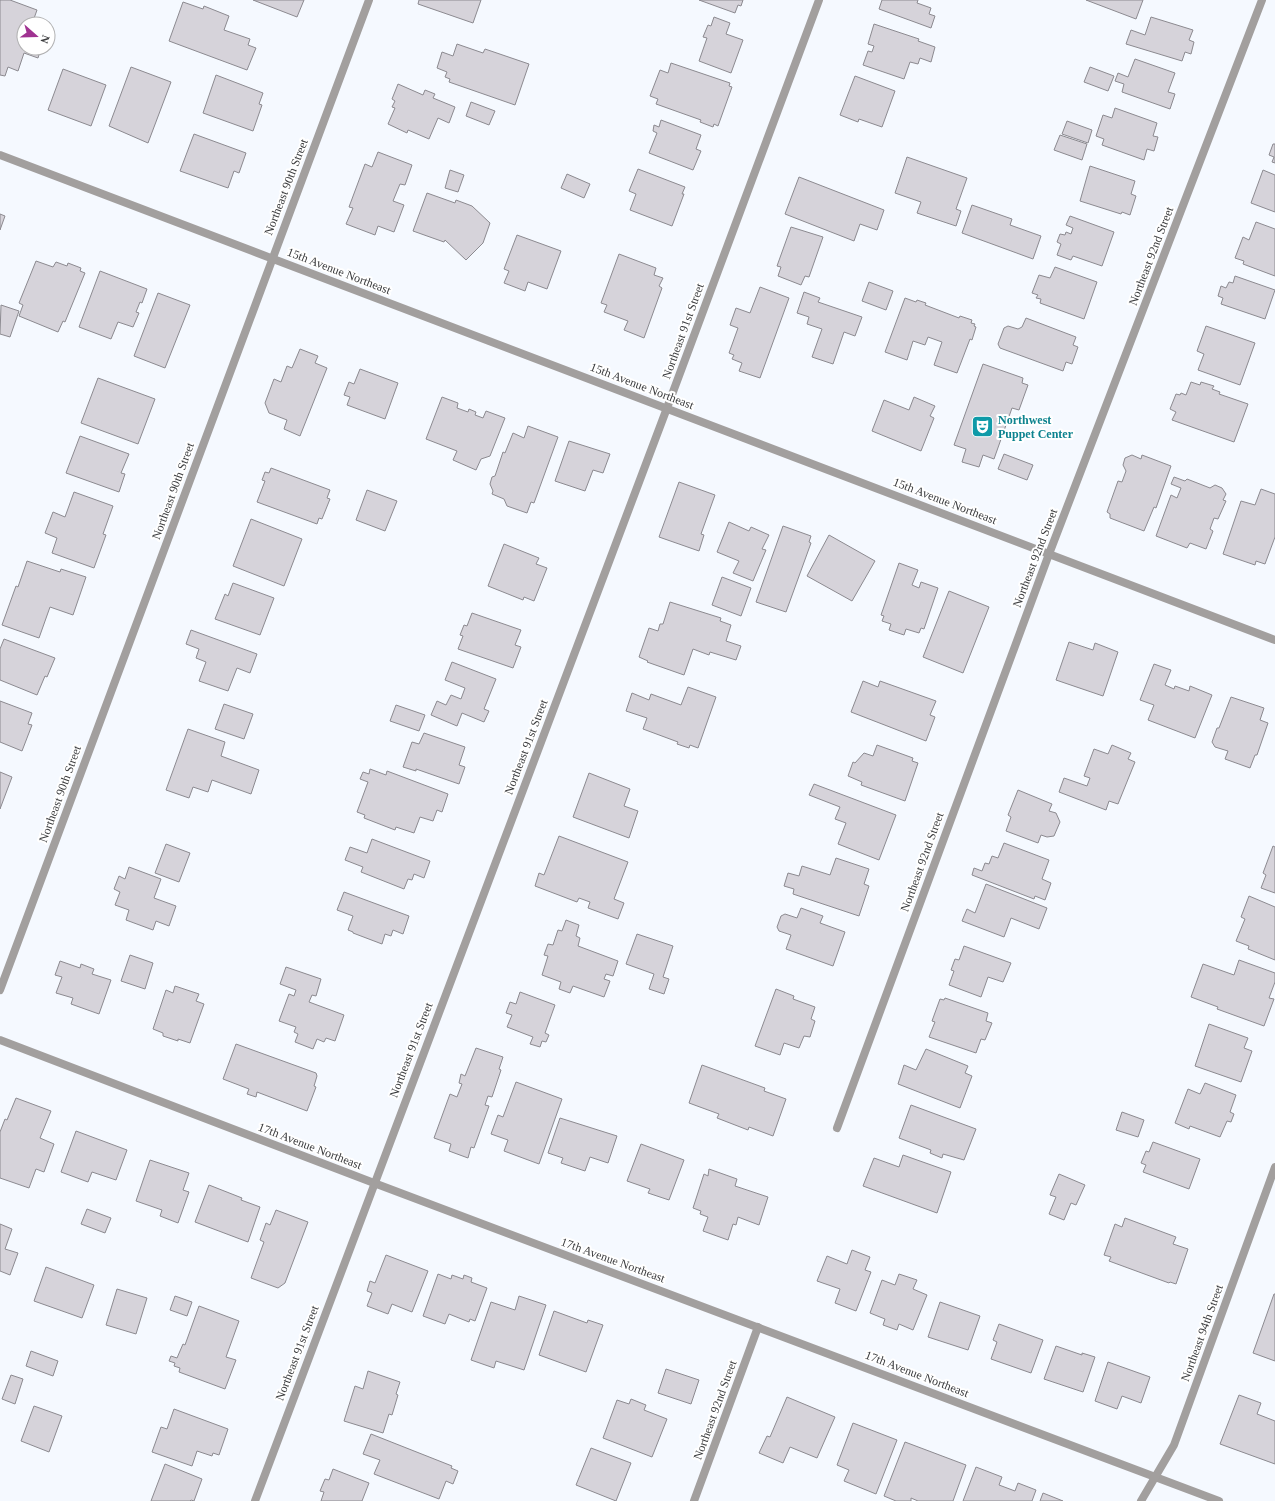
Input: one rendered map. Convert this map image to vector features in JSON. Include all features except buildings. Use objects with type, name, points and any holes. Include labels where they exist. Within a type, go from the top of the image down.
[{"type":"street","name":"Northeast 90th Street","points":[[0,990],[272,258],[370,0]]},
{"type":"street","name":"Northeast 91st Street","points":[[255,1501],[667,408],[819,0]]},
{"type":"street","name":"Northeast 92nd Street","points":[[837,1128],[1049,554],[1262,0]]},
{"type":"street","name":"15th Avenue Northeast","points":[[0,155],[1275,640]]},
{"type":"street","name":"17th Avenue Northeast","points":[[0,1040],[374,1183],[1219,1501]]},
{"type":"street","name":"Northeast 94th Street","points":[[1141,1501],[1156,1478],[1174,1445],[1275,1167]]},
{"type":"street","name":"Northeast 92nd Street","points":[[694,1501],[758,1327]]},
{"type":"place","name":"Northwest Puppet Center","points":[[983,427]]}]
